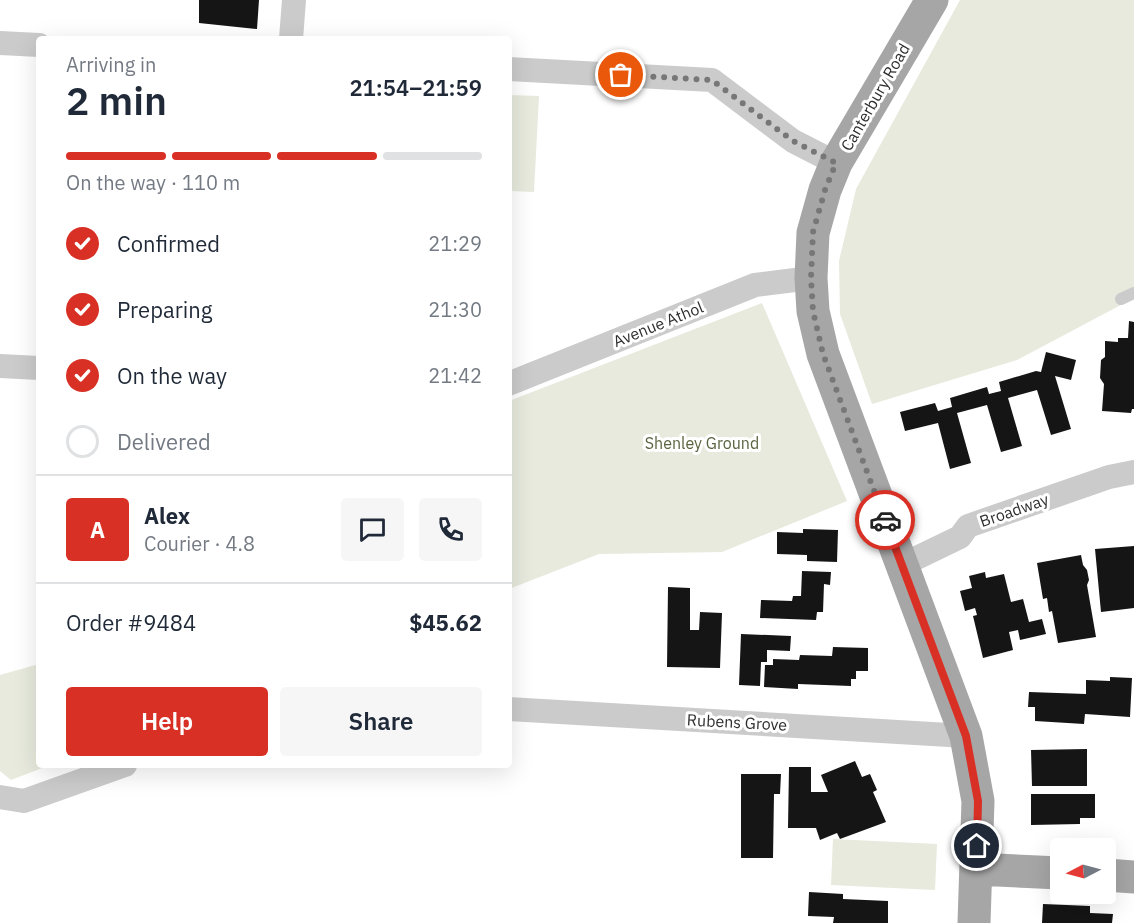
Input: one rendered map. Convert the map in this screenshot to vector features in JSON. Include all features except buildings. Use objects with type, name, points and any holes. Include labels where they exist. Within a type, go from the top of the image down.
[{"type":"main road","name":"Canterbury Road","points":[[932,0],[836,163],[825,190],[813,232],[811,278],[813,311],[823,354],[966,736],[978,801],[974,923]]},
{"type":"main road","points":[[976,869],[1050,873]]},
{"type":"main road","points":[[1116,876],[1134,877]]},
{"type":"street","points":[[291,36],[294,0]]},
{"type":"street","points":[[0,43],[36,45]]},
{"type":"street","points":[[512,69],[712,80],[793,141],[836,163]]},
{"type":"street","name":"Avenue Athol","points":[[512,382],[755,285],[811,278]]},
{"type":"street","points":[[0,366],[36,368]]},
{"type":"street","name":"Broadway","points":[[902,565],[960,537],[968,526],[1109,477],[1134,472]]},
{"type":"street","name":"Rubens Grove","points":[[512,709],[966,736]]},
{"type":"street","points":[[0,797],[24,801],[117,768]]},
{"type":"lane","points":[[1121,299],[1134,293]]},
{"type":"green space","points":[[960,0],[1134,0],[1134,298],[1017,360],[872,404],[840,314],[839,261],[856,189]]},
{"type":"green space","points":[[512,95],[539,96],[534,192],[512,191]]},
{"type":"green space","name":"Shenley Ground","points":[[762,303],[847,501],[722,552],[599,554],[512,588],[512,400]]},
{"type":"green space","points":[[36,665],[36,768],[42,768],[11,780],[0,771],[0,675]]},
{"type":"green space","points":[[833,839],[937,844],[935,890],[831,885]]},
{"type":"way so far","points":[[621,75],[712,80],[793,141],[836,163],[825,190],[813,232],[811,278],[813,311],[823,354],[885,520]]},
{"type":"route","points":[[885,520],[966,736],[978,801],[977,846]]}]
